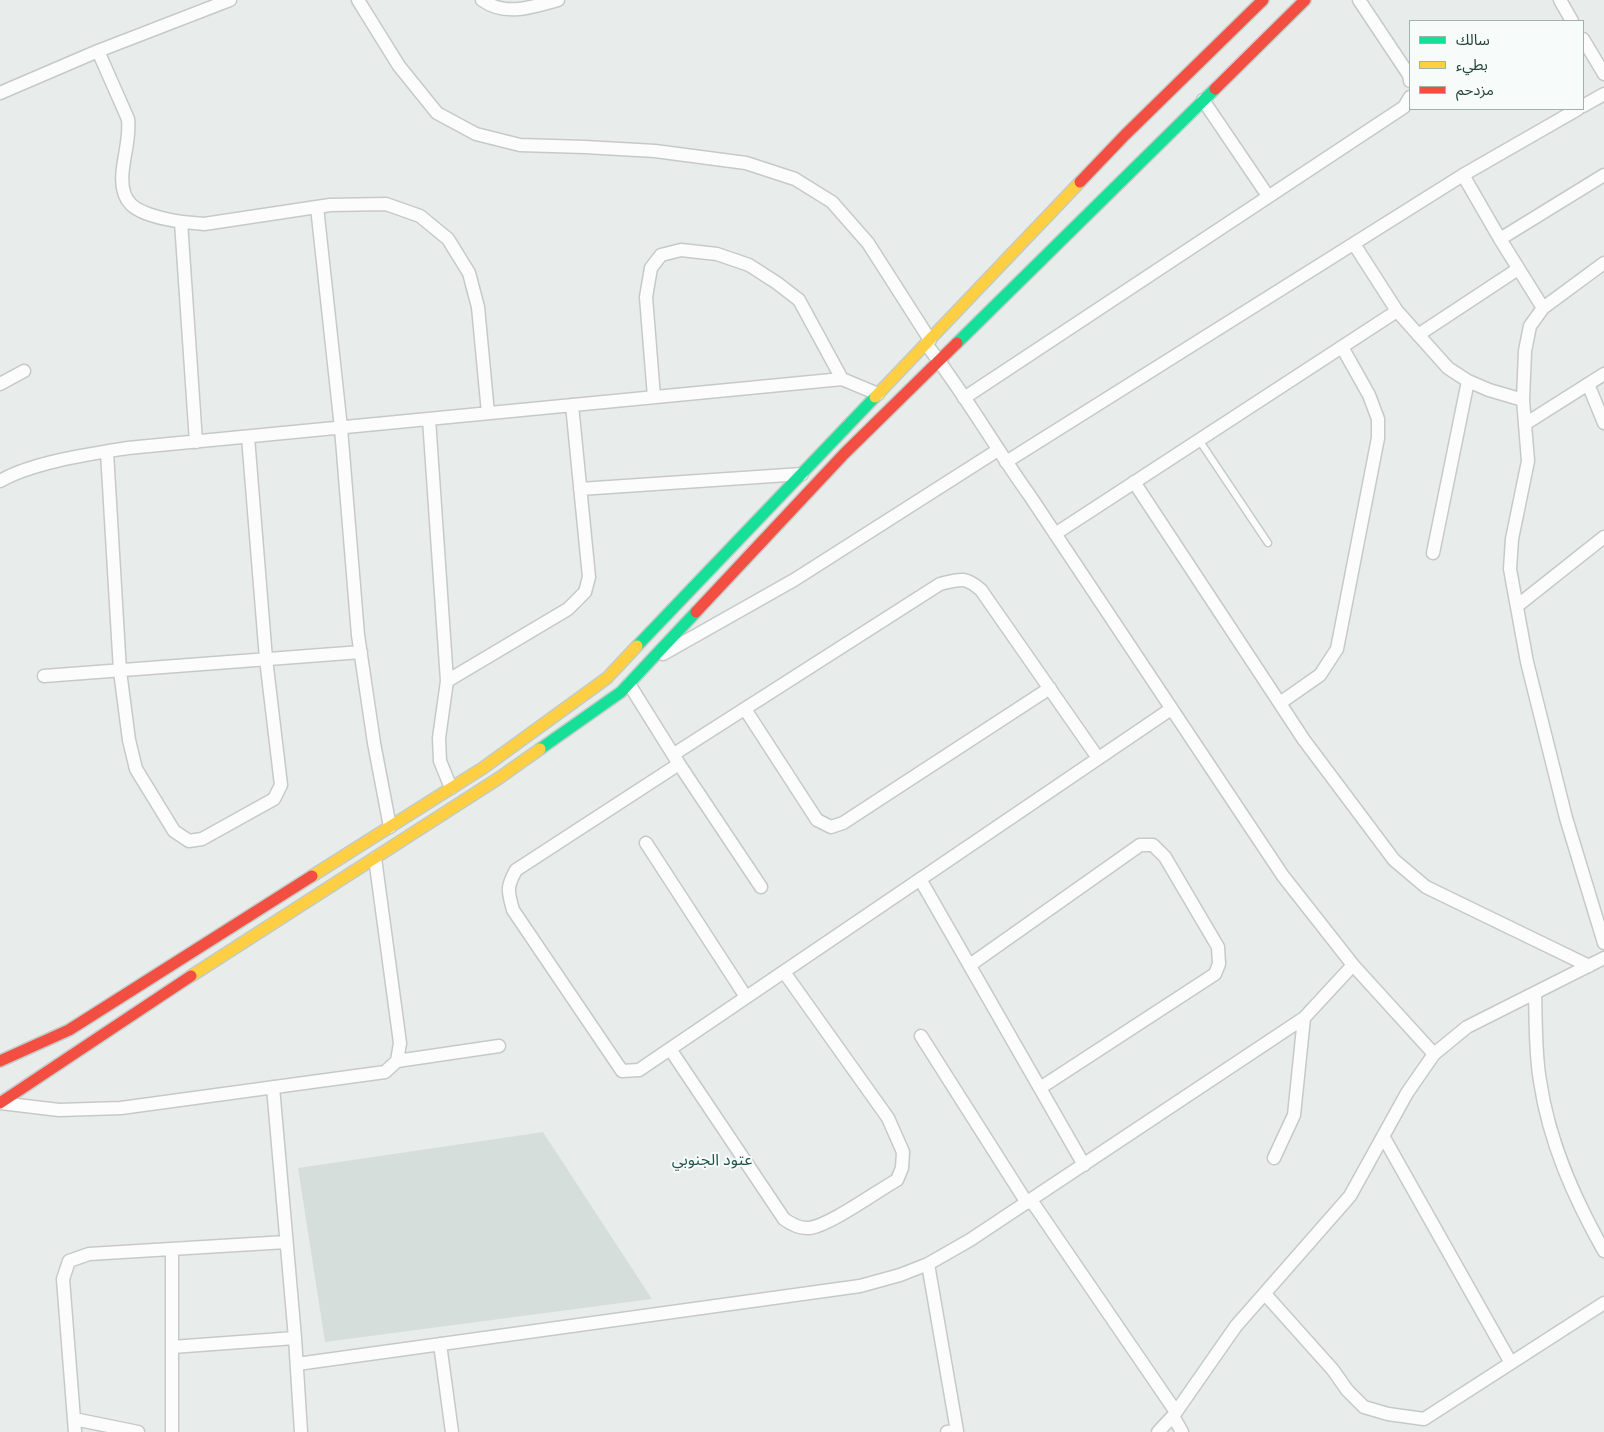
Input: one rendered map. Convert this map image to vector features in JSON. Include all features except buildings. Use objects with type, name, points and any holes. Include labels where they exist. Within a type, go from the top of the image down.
[{"type":"street","points":[[0,93],[98,51],[230,0]]},
{"type":"street","points":[[358,0],[398,66],[437,113],[476,134],[520,145],[655,151],[746,163],[795,179],[832,202],[868,243],[938,360],[1284,876],[1353,965],[1434,1054]]},
{"type":"street","points":[[482,0],[487,4],[508,11],[558,0]]},
{"type":"street","points":[[0,1061],[69,1030],[484,768],[608,678],[1125,136],[1264,0]]},
{"type":"street","points":[[0,1103],[258,932],[499,778],[621,692],[844,454],[1305,0]]},
{"type":"street","points":[[1359,0],[1409,75]]},
{"type":"street","points":[[1560,0],[1571,20]]},
{"type":"street","points":[[1584,41],[1604,74]]},
{"type":"street","points":[[98,51],[128,118],[129,131],[122,170],[122,186],[129,204],[136,209],[154,217],[204,224],[330,205],[386,204],[420,216],[448,239],[469,273],[478,307],[488,414]]},
{"type":"street","points":[[1584,105],[1604,94]]},
{"type":"street","points":[[964,398],[1404,106],[1409,98]]},
{"type":"street","points":[[1203,100],[1268,196]]},
{"type":"street","points":[[1006,462],[1463,175],[1576,110]]},
{"type":"street","points":[[1463,175],[1543,308]]},
{"type":"street","points":[[1500,239],[1604,175]]},
{"type":"street","points":[[317,207],[341,428],[361,652],[374,743],[390,827]]},
{"type":"street","points":[[181,222],[196,442]]},
{"type":"street","points":[[1354,244],[1397,311],[1448,368],[1468,381],[1489,390],[1523,400]]},
{"type":"street","points":[[654,397],[646,297],[651,268],[661,255],[682,250],[717,254],[749,265],[799,300],[842,379]]},
{"type":"street","points":[[1604,263],[1543,308],[1530,326],[1525,351],[1523,400],[1528,461],[1512,539],[1510,569],[1527,662],[1566,818],[1604,943]]},
{"type":"street","points":[[1418,335],[1518,269]]},
{"type":"street","points":[[1056,534],[1397,311]]},
{"type":"street","points":[[1280,703],[1320,675],[1337,649],[1378,438],[1378,419],[1369,395],[1342,347]]},
{"type":"street","points":[[0,384],[24,371]]},
{"type":"street","points":[[1525,424],[1604,374]]},
{"type":"street","points":[[0,481],[15,473],[85,455],[196,442],[842,379],[878,394]]},
{"type":"street","points":[[1433,553],[1468,381]]},
{"type":"street","points":[[1588,384],[1604,423]]},
{"type":"street","points":[[447,681],[568,609],[585,592],[589,578],[572,405]]},
{"type":"street","points":[[429,419],[447,681],[439,738],[440,761],[451,788]]},
{"type":"street","points":[[106,452],[120,671],[129,740],[136,768],[174,831],[189,841],[202,839],[274,799],[281,785],[266,659],[248,437]]},
{"type":"street","points":[[650,661],[794,580],[998,450]]},
{"type":"street","points":[[580,489],[802,474]]},
{"type":"street","points":[[1134,482],[1304,740],[1394,860],[1426,887],[1588,966]]},
{"type":"street","points":[[1517,606],[1604,537]]},
{"type":"street","points":[[1098,758],[981,590],[970,580],[955,580],[940,584],[745,709],[516,870],[508,884],[509,896],[513,910],[622,1071],[639,1070],[1171,709]]},
{"type":"street","points":[[44,676],[361,652]]},
{"type":"street","points":[[629,684],[676,759],[761,886]]},
{"type":"street","points":[[745,709],[816,820],[831,827],[843,823],[1050,688]]},
{"type":"street","points":[[646,843],[746,997]]},
{"type":"street","points":[[970,965],[1140,845],[1153,845],[1165,857],[1218,948],[1219,964],[1215,974],[1040,1088]]},
{"type":"street","points":[[375,858],[400,1043],[397,1061]]},
{"type":"street","points":[[920,879],[1084,1166]]},
{"type":"street","points":[[1158,1432],[1175,1414],[1236,1326],[1350,1196],[1407,1093],[1434,1054],[1468,1027],[1604,958]]},
{"type":"street","points":[[297,1364],[860,1286],[900,1275],[928,1264],[970,1240],[1304,1018],[1353,965]]},
{"type":"street","points":[[670,1049],[784,1219],[793,1226],[808,1228],[826,1223],[897,1180],[902,1168],[903,1152],[888,1118],[784,972]]},
{"type":"street","points":[[1535,993],[1540,1079],[1547,1119],[1561,1165],[1585,1218],[1604,1251]]},
{"type":"street","points":[[1274,1158],[1294,1115],[1304,1018]]},
{"type":"street","points":[[921,1036],[1029,1202],[1175,1414],[1182,1432]]},
{"type":"street","points":[[0,1103],[60,1110],[121,1108],[385,1072],[397,1061],[499,1046]]},
{"type":"street","points":[[273,1087],[295,1338],[301,1432]]},
{"type":"street","points":[[1383,1136],[1511,1363]]},
{"type":"street","points":[[75,1432],[63,1279],[69,1261],[88,1254],[286,1242]]},
{"type":"street","points":[[172,1249],[172,1432]]},
{"type":"street","points":[[928,1264],[953,1432]]},
{"type":"street","points":[[1265,1294],[1333,1370],[1347,1390],[1364,1407],[1388,1414],[1424,1418],[1604,1303]]},
{"type":"street","points":[[172,1347],[295,1338]]},
{"type":"street","points":[[440,1344],[452,1432]]},
{"type":"street","points":[[74,1419],[138,1432]]},
{"type":"lane","points":[[1199,440],[1268,543]]},
{"type":"shaded area","points":[[543,1132],[652,1299],[325,1342],[298,1168]]},
{"type":"traffic: fast","points":[[957,343],[1215,89]]},
{"type":"traffic: fast","points":[[637,646],[875,397]]},
{"type":"traffic: fast","points":[[540,749],[621,692],[696,612]]},
{"type":"traffic: slow","points":[[875,397],[1080,182]]},
{"type":"traffic: slow","points":[[312,876],[483,768],[607,678],[637,646]]},
{"type":"traffic: slow","points":[[191,976],[499,778],[540,749]]},
{"type":"traffic: jam","points":[[1080,182],[1125,135],[1263,0]]},
{"type":"traffic: jam","points":[[1215,89],[1305,0]]},
{"type":"traffic: jam","points":[[696,612],[844,454],[957,343]]},
{"type":"traffic: jam","points":[[0,1061],[69,1030],[312,876]]},
{"type":"traffic: jam","points":[[0,1103],[191,976]]},
{"type":"district","name":"عتود الجنوبي","points":[[712,1160]]}]
